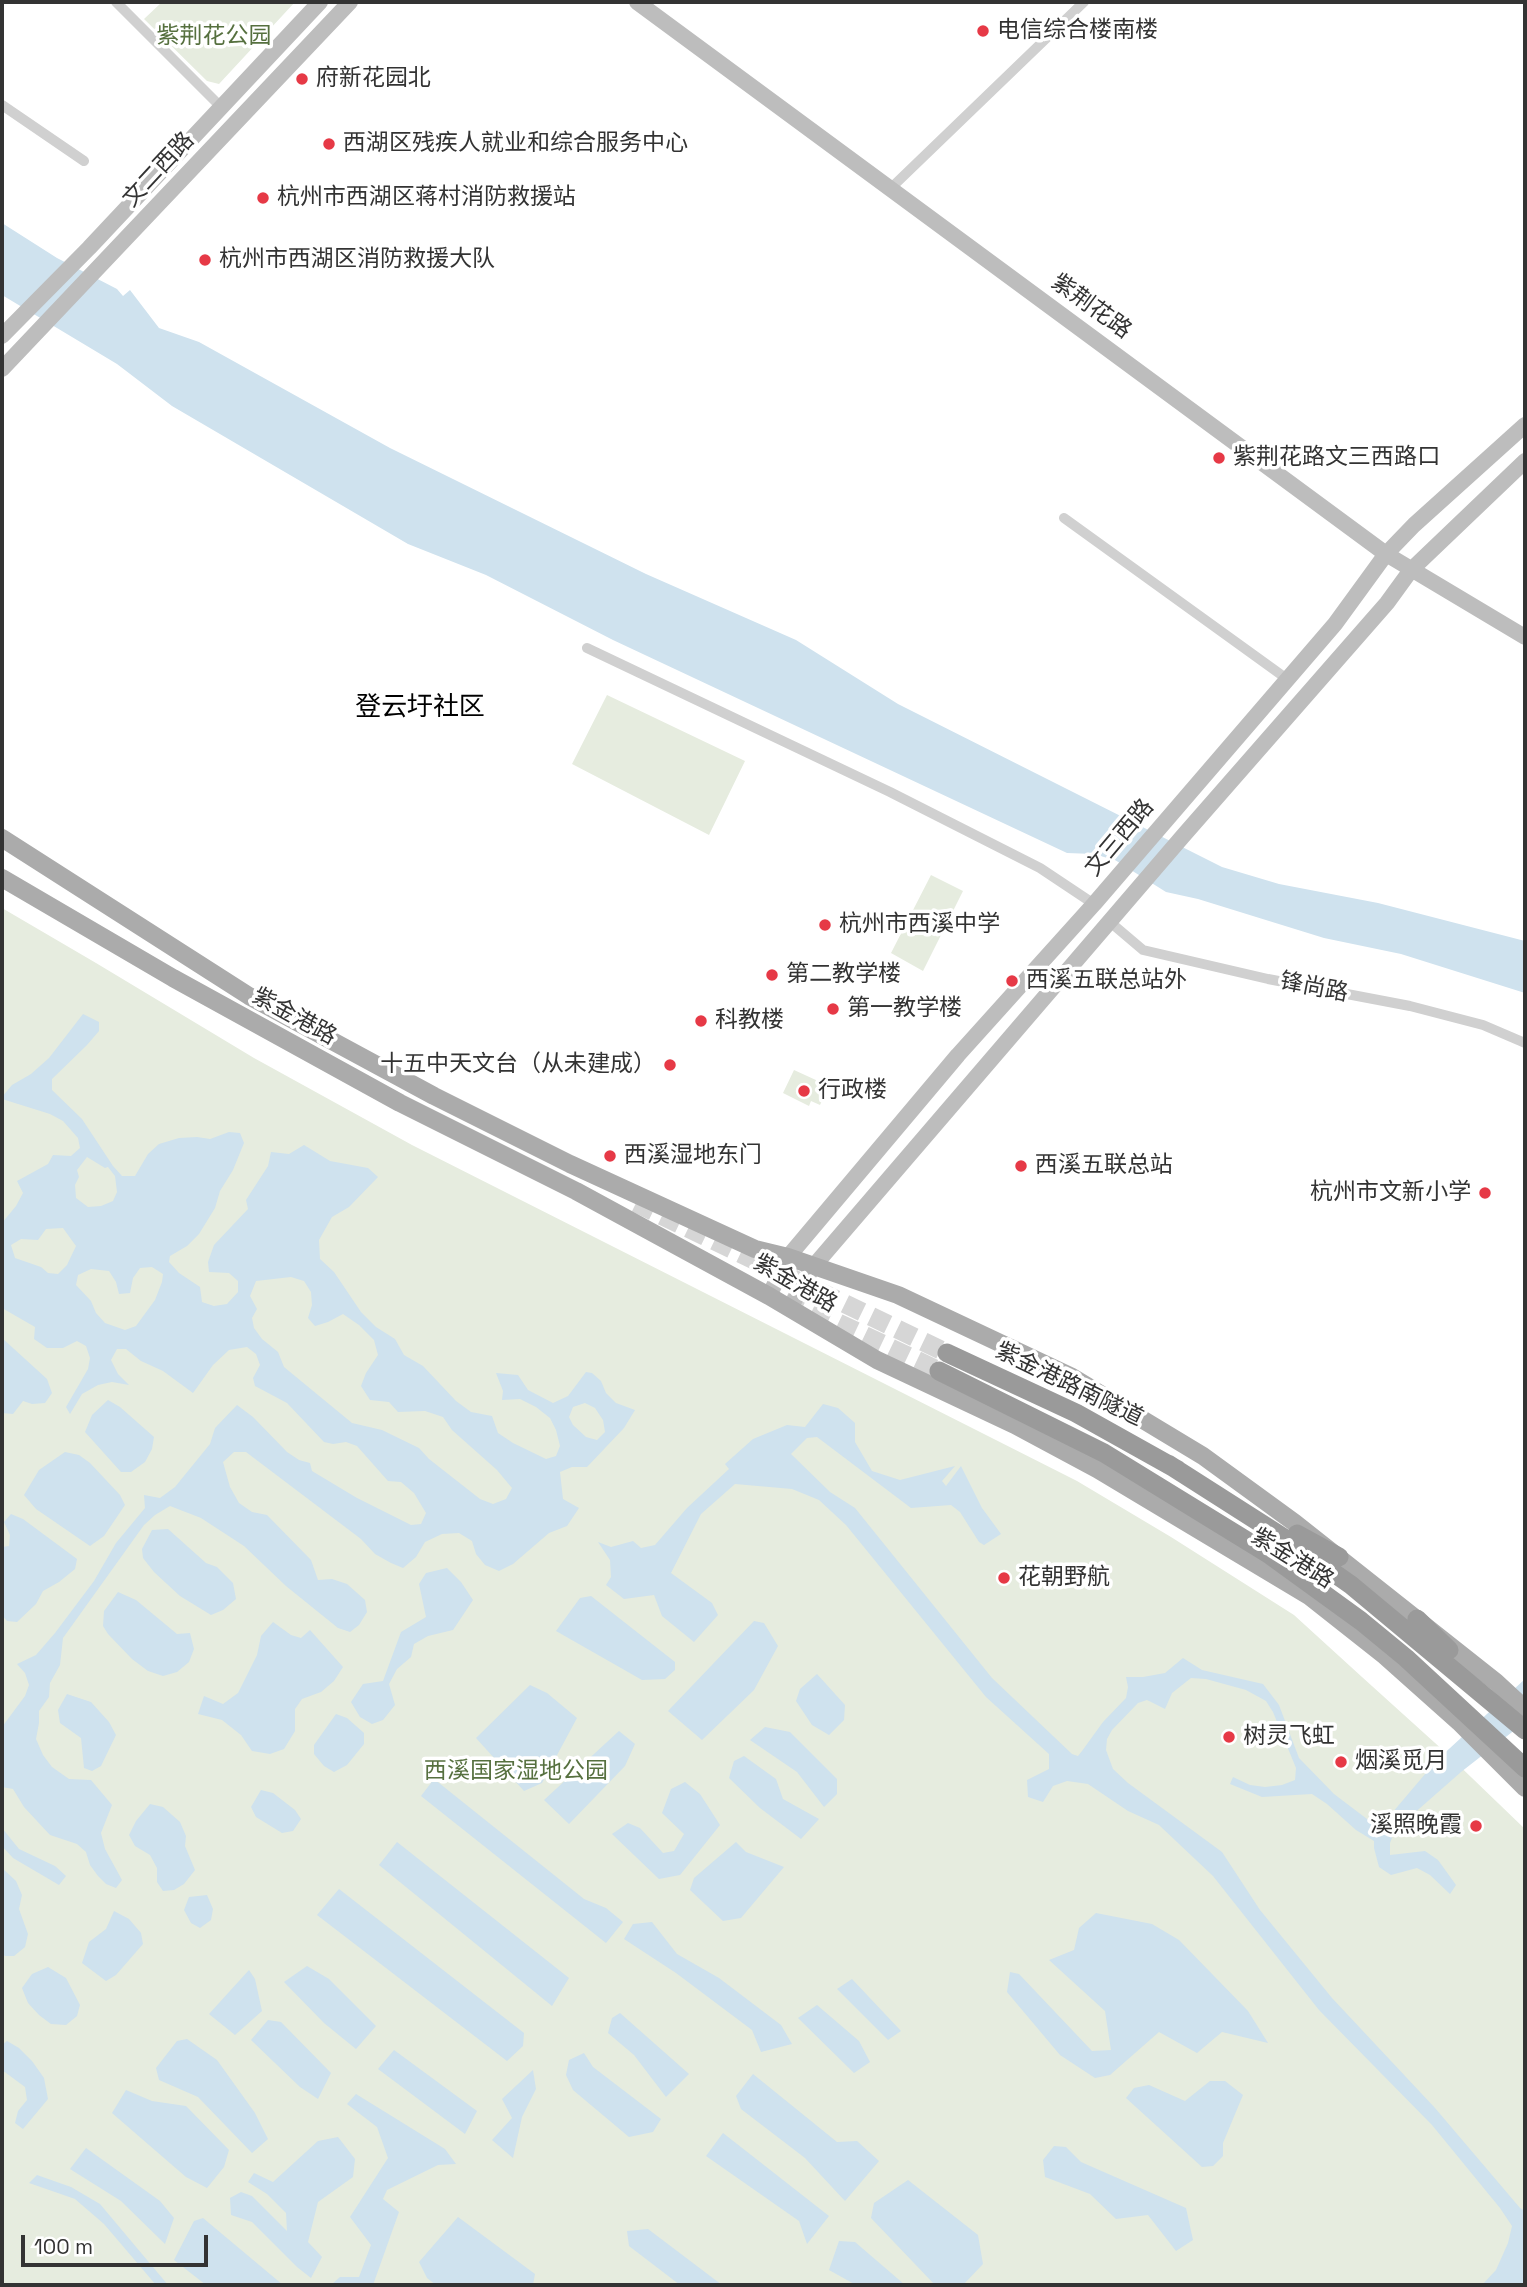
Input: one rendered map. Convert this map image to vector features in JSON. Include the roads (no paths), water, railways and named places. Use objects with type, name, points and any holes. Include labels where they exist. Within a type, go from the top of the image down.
[{"type":"highway","name":"紫金港路南隧道","points":[[947,1353],[1076,1413],[1168,1464]]},
{"type":"highway","name":"紫金港路南隧道","points":[[939,1371],[1104,1452],[1154,1482]]},
{"type":"highway","points":[[1168,1464],[1339,1557]]},
{"type":"highway","name":"紫金港路","points":[[1168,1464],[1284,1538],[1490,1688],[1525,1730]]},
{"type":"highway","points":[[1154,1482],[1309,1596]]},
{"type":"highway","name":"紫金港路","points":[[1154,1482],[1270,1555],[1361,1621],[1462,1716]]},
{"type":"highway","points":[[1417,1619],[1490,1688]]},
{"type":"highway","points":[[1385,1656],[1462,1716],[1500,1754],[1525,1768]]},
{"type":"main road","name":"文二西路","points":[[2,337],[320,2]]},
{"type":"main road","name":"文二西路","points":[[2,369],[350,2]]},
{"type":"main road","name":"紫荆花路","points":[[637,2],[1386,554],[1525,637]]},
{"type":"main road","name":"文三西路","points":[[769,1296],[788,1257],[958,1055],[1116,879],[1335,624],[1386,554],[1414,525],[1525,425]]},
{"type":"main road","name":"文三西路","points":[[790,1308],[813,1267],[1387,603],[1411,570],[1525,461]]},
{"type":"main road","name":"紫金港路","points":[[2,838],[249,996],[434,1096],[570,1164],[743,1243],[898,1295],[1072,1377],[1203,1456],[1417,1619]]},
{"type":"main road","name":"紫金港路","points":[[2,878],[264,1029],[400,1103],[576,1191],[769,1296],[877,1360],[1015,1425],[1097,1469],[1309,1596],[1385,1656]]},
{"type":"main road","name":"紫金港路","points":[[1490,1688],[1525,1709]]},
{"type":"main road","points":[[1500,1754],[1525,1788]]},
{"type":"street","points":[[116,2],[221,107]]},
{"type":"street","points":[[891,188],[1084,2]]},
{"type":"street","points":[[2,105],[84,162]]},
{"type":"street","points":[[1065,518],[1287,679]]},
{"type":"street","points":[[587,649],[890,792],[1040,868],[1094,904]]},
{"type":"street","name":"锋尚路","points":[[1111,922],[1143,950],[1268,979],[1410,1006],[1483,1024],[1525,1043]]},
{"type":"water","points":[[2,223],[57,258],[117,289],[123,296],[130,290],[159,328],[199,342],[390,448],[646,574],[796,640],[898,704],[1222,867],[1279,884],[1378,903],[1525,941],[1525,993],[1401,954],[1324,938],[1198,899],[1166,892],[1115,860],[1093,854],[1067,853],[613,640],[486,575],[408,544],[172,406],[117,364],[2,295]]},
{"type":"water","points":[[83,1014],[99,1022],[99,1031],[52,1079],[52,1090],[82,1119],[122,1176],[135,1176],[148,1154],[159,1144],[179,1138],[210,1139],[229,1132],[240,1133],[244,1143],[233,1170],[220,1191],[215,1208],[199,1234],[187,1246],[170,1256],[169,1262],[179,1273],[200,1287],[202,1302],[214,1306],[227,1304],[238,1292],[238,1281],[229,1273],[209,1272],[208,1262],[214,1245],[248,1209],[246,1200],[268,1166],[271,1152],[289,1154],[304,1145],[330,1161],[368,1168],[378,1177],[349,1207],[332,1217],[319,1240],[320,1259],[334,1272],[361,1312],[376,1327],[395,1339],[404,1355],[423,1366],[456,1401],[471,1412],[492,1416],[498,1433],[546,1459],[556,1456],[560,1446],[550,1418],[520,1399],[502,1400],[503,1391],[496,1373],[518,1375],[528,1390],[553,1403],[568,1396],[586,1372],[592,1373],[616,1403],[635,1410],[624,1428],[587,1467],[572,1467],[560,1472],[563,1499],[579,1508],[567,1526],[549,1533],[513,1564],[499,1571],[485,1565],[476,1554],[472,1541],[459,1533],[442,1534],[425,1542],[416,1557],[403,1568],[391,1563],[375,1554],[361,1539],[246,1452],[234,1452],[223,1462],[230,1487],[239,1503],[252,1512],[267,1515],[311,1560],[318,1580],[332,1579],[347,1584],[365,1600],[367,1612],[359,1625],[350,1632],[338,1628],[286,1586],[244,1546],[201,1518],[170,1506],[144,1525],[63,1638],[60,1665],[50,1683],[49,1697],[39,1711],[36,1739],[52,1767],[69,1779],[91,1780],[112,1805],[101,1833],[105,1849],[122,1880],[116,1888],[106,1884],[98,1876],[90,1865],[86,1852],[77,1844],[50,1835],[24,1807],[13,1789],[2,1787],[2,1727],[25,1696],[29,1685],[25,1673],[17,1664],[36,1655],[55,1633],[94,1581],[116,1543],[145,1508],[144,1495],[160,1498],[175,1487],[210,1444],[215,1428],[237,1405],[253,1417],[287,1452],[310,1463],[312,1471],[357,1498],[411,1525],[421,1524],[426,1513],[414,1493],[401,1482],[388,1481],[357,1446],[346,1442],[324,1442],[287,1403],[255,1386],[253,1378],[260,1365],[256,1354],[247,1347],[229,1350],[213,1365],[193,1393],[126,1349],[117,1349],[111,1360],[118,1374],[129,1385],[112,1382],[98,1385],[82,1394],[70,1414],[66,1407],[88,1369],[90,1358],[86,1346],[77,1341],[63,1348],[47,1348],[34,1339],[35,1327],[2,1308],[2,1223],[23,1193],[17,1181],[48,1164],[53,1155],[71,1156],[80,1148],[78,1138],[63,1121],[50,1114],[2,1099],[12,1085],[31,1074],[49,1058]],"holes":[[[87,1157],[105,1168],[108,1167],[115,1176],[117,1192],[113,1201],[88,1207],[76,1198],[75,1185],[79,1177],[77,1170]],[[63,1228],[76,1246],[67,1265],[58,1274],[48,1273],[41,1267],[15,1258],[11,1245],[21,1239],[38,1240],[46,1229]],[[152,1267],[163,1274],[162,1282],[155,1300],[136,1326],[125,1330],[105,1323],[96,1313],[91,1301],[76,1285],[78,1275],[91,1269],[109,1271],[119,1294],[130,1293],[133,1278],[140,1268]],[[291,1277],[304,1281],[311,1292],[312,1305],[308,1318],[315,1326],[343,1314],[374,1340],[378,1355],[361,1386],[370,1400],[389,1402],[398,1412],[425,1411],[443,1417],[452,1430],[497,1470],[512,1488],[506,1499],[493,1504],[480,1499],[419,1448],[382,1430],[352,1423],[284,1367],[278,1352],[262,1339],[254,1328],[252,1318],[257,1309],[250,1296],[256,1281]],[[585,1403],[595,1408],[603,1420],[605,1432],[597,1440],[586,1437],[573,1425],[569,1417],[573,1407]]]},
{"type":"water","points":[[2,1338],[47,1379],[52,1393],[45,1403],[32,1404],[23,1401],[13,1414],[2,1413]]},
{"type":"water","points":[[108,1400],[154,1437],[152,1449],[145,1462],[131,1472],[121,1472],[85,1432],[92,1415]]},
{"type":"water","points":[[823,1404],[838,1408],[855,1423],[855,1442],[872,1471],[900,1480],[955,1466],[942,1481],[946,1486],[961,1466],[982,1508],[1001,1534],[984,1545],[979,1542],[960,1512],[951,1505],[911,1508],[817,1437],[807,1438],[791,1454],[830,1492],[855,1508],[992,1678],[1072,1754],[1078,1756],[1103,1722],[1126,1698],[1126,1677],[1165,1673],[1183,1658],[1202,1670],[1263,1684],[1279,1705],[1299,1758],[1334,1794],[1381,1826],[1437,1760],[1525,1679],[1525,1722],[1461,1772],[1395,1830],[1390,1843],[1390,1855],[1425,1851],[1438,1860],[1456,1885],[1450,1894],[1430,1875],[1417,1868],[1391,1875],[1379,1867],[1374,1841],[1356,1830],[1312,1794],[1262,1797],[1230,1784],[1233,1777],[1250,1785],[1265,1787],[1295,1780],[1296,1768],[1273,1712],[1266,1701],[1246,1690],[1206,1679],[1191,1678],[1172,1693],[1165,1709],[1147,1700],[1138,1703],[1112,1730],[1107,1739],[1106,1750],[1113,1769],[1128,1783],[1222,1852],[1260,1910],[1332,1998],[1435,2108],[1525,2211],[1525,2285],[1482,2285],[1496,2270],[1512,2226],[1432,2125],[1319,2010],[1213,1876],[1159,1825],[1128,1811],[1088,1784],[1067,1781],[1053,1786],[1043,1802],[1028,1797],[1027,1780],[1049,1769],[1049,1754],[986,1697],[846,1525],[819,1500],[792,1489],[735,1484],[701,1514],[671,1573],[712,1603],[718,1615],[694,1642],[662,1616],[654,1595],[624,1599],[606,1585],[611,1577],[610,1560],[598,1542],[611,1547],[633,1541],[641,1548],[655,1545],[687,1508],[729,1469],[725,1464],[753,1439],[787,1425],[805,1427]]},
{"type":"water","points":[[65,1452],[79,1455],[90,1463],[120,1495],[125,1505],[104,1536],[90,1546],[36,1509],[24,1495],[39,1470]]},
{"type":"water","points":[[11,1514],[23,1519],[77,1559],[75,1569],[43,1591],[36,1604],[17,1622],[7,1621],[2,1615],[2,1547],[9,1546],[10,1535],[4,1522]]},
{"type":"water","points":[[168,1529],[233,1583],[236,1599],[223,1610],[211,1615],[180,1596],[143,1558],[142,1549],[152,1530]]},
{"type":"water","points":[[447,1568],[473,1600],[453,1630],[428,1636],[414,1644],[411,1657],[397,1669],[389,1684],[395,1705],[383,1720],[372,1724],[360,1717],[351,1702],[363,1684],[383,1681],[401,1632],[426,1617],[419,1584],[426,1573]]},
{"type":"water","points":[[118,1592],[136,1600],[177,1634],[190,1633],[194,1649],[189,1662],[177,1672],[163,1676],[148,1671],[132,1659],[103,1626],[104,1611]]},
{"type":"water","points":[[591,1596],[675,1662],[675,1670],[665,1679],[642,1680],[556,1631],[580,1598]]},
{"type":"water","points":[[754,1621],[764,1623],[778,1646],[754,1690],[702,1740],[668,1711]]},
{"type":"water","points":[[273,1622],[291,1635],[301,1638],[310,1630],[343,1667],[334,1681],[321,1692],[302,1699],[295,1709],[295,1731],[284,1749],[270,1754],[252,1751],[241,1735],[222,1720],[198,1714],[204,1696],[223,1704],[238,1693],[257,1655],[261,1636]]},
{"type":"water","points":[[817,1674],[845,1705],[844,1720],[829,1735],[812,1725],[796,1701],[800,1689]]},
{"type":"water","points":[[530,1685],[547,1693],[577,1718],[542,1783],[524,1791],[476,1738]]},
{"type":"water","points":[[67,1694],[91,1702],[109,1722],[116,1735],[101,1766],[92,1771],[84,1768],[81,1738],[60,1723],[58,1710]]},
{"type":"water","points":[[336,1714],[347,1718],[364,1733],[364,1744],[347,1765],[334,1772],[324,1766],[314,1754],[314,1745]]},
{"type":"water","points":[[765,1727],[790,1732],[837,1779],[837,1794],[824,1807],[797,1772],[750,1740]]},
{"type":"water","points":[[619,1731],[635,1744],[625,1766],[569,1824],[544,1800]]},
{"type":"water","points":[[744,1756],[776,1779],[783,1799],[819,1819],[801,1839],[760,1808],[729,1778],[734,1761]]},
{"type":"water","points":[[434,1779],[584,1899],[606,1908],[623,1922],[606,1943],[421,1796]]},
{"type":"water","points":[[685,1782],[700,1794],[720,1825],[680,1875],[659,1879],[612,1834],[628,1823],[640,1828],[663,1853],[674,1851],[684,1834],[662,1813],[671,1789]]},
{"type":"water","points":[[261,1790],[273,1793],[295,1810],[301,1819],[293,1831],[282,1833],[256,1817],[251,1807]]},
{"type":"water","points":[[150,1804],[163,1807],[180,1822],[186,1836],[185,1846],[195,1870],[184,1884],[174,1890],[163,1891],[157,1882],[157,1868],[150,1855],[135,1846],[129,1835]]},
{"type":"water","points":[[2,1828],[19,1849],[55,1866],[66,1876],[59,1885],[13,1858],[2,1846]]},
{"type":"water","points":[[397,1842],[569,1978],[552,2006],[379,1865]]},
{"type":"water","points":[[736,1842],[746,1852],[784,1867],[741,1918],[723,1921],[690,1890],[694,1878]]},
{"type":"water","points":[[2,1868],[16,1881],[22,1895],[19,1909],[28,1934],[25,1947],[14,1956],[5,1956],[2,1953]]},
{"type":"water","points":[[339,1889],[524,2033],[523,2046],[507,2061],[317,1915]]},
{"type":"water","points":[[207,1895],[213,1909],[211,1920],[200,1928],[191,1923],[184,1910],[189,1897]]},
{"type":"water","points":[[114,1911],[129,1919],[141,1933],[143,1944],[116,1975],[106,1981],[82,1963],[89,1942],[106,1929]]},
{"type":"water","points":[[1096,1913],[1152,1924],[1179,1940],[1248,2011],[1268,2043],[1222,2032],[1197,2053],[1159,2032],[1110,2075],[1095,2078],[1060,2055],[1007,1992],[1010,1972],[1019,1974],[1092,2051],[1111,2050],[1105,2011],[1049,1960],[1074,1950],[1079,1928]]},
{"type":"water","points":[[652,1922],[677,1954],[719,1978],[781,2025],[792,2044],[761,2052],[752,2030],[676,1973],[624,1939],[633,1924]]},
{"type":"water","points":[[307,1966],[329,1979],[376,2026],[356,2049],[324,2023],[284,1982]]},
{"type":"water","points":[[48,1967],[66,1978],[80,2005],[77,2016],[66,2025],[51,2024],[39,2015],[28,2003],[22,1988],[32,1974]]},
{"type":"water","points":[[249,1970],[255,1979],[262,2011],[235,2035],[209,2014]]},
{"type":"water","points":[[852,1979],[901,2031],[888,2040],[837,1989]]},
{"type":"water","points":[[817,2005],[859,2041],[870,2062],[854,2073],[798,2018]]},
{"type":"water","points":[[620,2013],[689,2074],[666,2097],[634,2055],[608,2033],[612,2018]]},
{"type":"water","points":[[268,2020],[281,2022],[331,2073],[318,2099],[300,2087],[251,2040]]},
{"type":"water","points":[[187,2039],[217,2060],[255,2113],[268,2139],[252,2153],[198,2097],[159,2080],[156,2068],[177,2041]]},
{"type":"water","points":[[7,2041],[32,2061],[44,2078],[48,2099],[23,2129],[15,2123],[18,2111],[27,2100],[25,2087],[2,2070],[2,2045]]},
{"type":"water","points":[[394,2050],[477,2111],[465,2134],[378,2069]]},
{"type":"water","points":[[584,2053],[593,2067],[661,2119],[653,2132],[629,2137],[573,2090],[566,2075],[569,2060]]},
{"type":"water","points":[[533,2070],[536,2089],[522,2117],[513,2158],[492,2140],[512,2118],[502,2099]]},
{"type":"water","points":[[753,2074],[837,2142],[857,2141],[879,2161],[845,2201],[805,2158],[741,2109],[736,2096]]},
{"type":"water","points":[[1210,2081],[1225,2081],[1243,2095],[1223,2143],[1223,2156],[1213,2166],[1202,2167],[1126,2098],[1134,2088],[1149,2085],[1185,2101]]},
{"type":"water","points":[[126,2090],[152,2101],[186,2106],[229,2150],[224,2167],[207,2188],[186,2177],[112,2113]]},
{"type":"water","points":[[356,2094],[445,2149],[456,2164],[438,2165],[387,2190],[383,2199],[399,2212],[373,2285],[331,2285],[340,2277],[359,2277],[371,2245],[350,2217],[388,2158],[377,2127],[347,2104]]},
{"type":"water","points":[[723,2133],[829,2216],[807,2244],[799,2221],[706,2156]]},
{"type":"water","points":[[338,2137],[355,2159],[353,2177],[318,2202],[308,2242],[322,2257],[311,2278],[252,2222],[231,2215],[230,2198],[241,2192],[252,2196],[287,2231],[286,2213],[267,2194],[248,2182],[254,2173],[273,2182],[318,2141]]},
{"type":"water","points":[[1054,2146],[1066,2147],[1081,2162],[1186,2208],[1193,2240],[1176,2251],[1148,2215],[1116,2219],[1090,2194],[1045,2177],[1043,2160]]},
{"type":"water","points":[[86,2148],[160,2201],[174,2218],[165,2244],[121,2201],[70,2169]]},
{"type":"water","points":[[37,2175],[71,2187],[100,2204],[168,2285],[156,2285],[104,2224],[75,2199],[29,2183]]},
{"type":"water","points":[[908,2180],[978,2235],[983,2264],[963,2285],[935,2285],[871,2218],[874,2203]]},
{"type":"water","points":[[458,2217],[535,2274],[533,2285],[436,2285],[427,2278],[419,2262]]},
{"type":"water","points":[[203,2218],[283,2285],[206,2285],[174,2260],[194,2221]]},
{"type":"water","points":[[648,2229],[722,2285],[680,2285],[629,2246],[627,2231]]},
{"type":"water","points":[[839,2241],[855,2242],[905,2285],[856,2285],[829,2270]]},
{"type":"tunnel","points":[[636,1203],[947,1353]]},
{"type":"tunnel","points":[[786,1298],[939,1371]]},
{"type":"place","name":"电信综合楼南楼","points":[[983,31]]},
{"type":"place","name":"府新花园北","points":[[302,79]]},
{"type":"place","name":"西湖区残疾人就业和综合服务中心","points":[[329,144]]},
{"type":"place","name":"杭州市西湖区蒋村消防救援站","points":[[263,198]]},
{"type":"place","name":"杭州市西湖区消防救援大队","points":[[205,260]]},
{"type":"place","name":"紫荆花路文三西路口","points":[[1219,458]]},
{"type":"place","name":"杭州市西溪中学","points":[[825,925]]},
{"type":"place","name":"第二教学楼","points":[[772,975]]},
{"type":"place","name":"西溪五联总站外","points":[[1012,981]]},
{"type":"place","name":"第一教学楼","points":[[833,1009]]},
{"type":"place","name":"科教楼","points":[[701,1021]]},
{"type":"place","name":"十五中天文台（从未建成）","points":[[670,1065]]},
{"type":"place","name":"行政楼","points":[[804,1091]]},
{"type":"place","name":"西溪湿地东门","points":[[610,1156]]},
{"type":"place","name":"西溪五联总站","points":[[1021,1166]]},
{"type":"place","name":"杭州市文新小学","points":[[1485,1193]]},
{"type":"place","name":"花朝野航","points":[[1004,1578]]},
{"type":"place","name":"树灵飞虹","points":[[1229,1737]]},
{"type":"place","name":"烟溪觅月","points":[[1341,1762]]},
{"type":"place","name":"溪照晚霞","points":[[1476,1826]]},
{"type":"district","name":"登云圩社区","points":[[420,708]]},
{"type":"park label","name":"紫荆花公园","points":[[214,37]]},
{"type":"park label","name":"西溪国家湿地公园","points":[[516,1772]]}]
